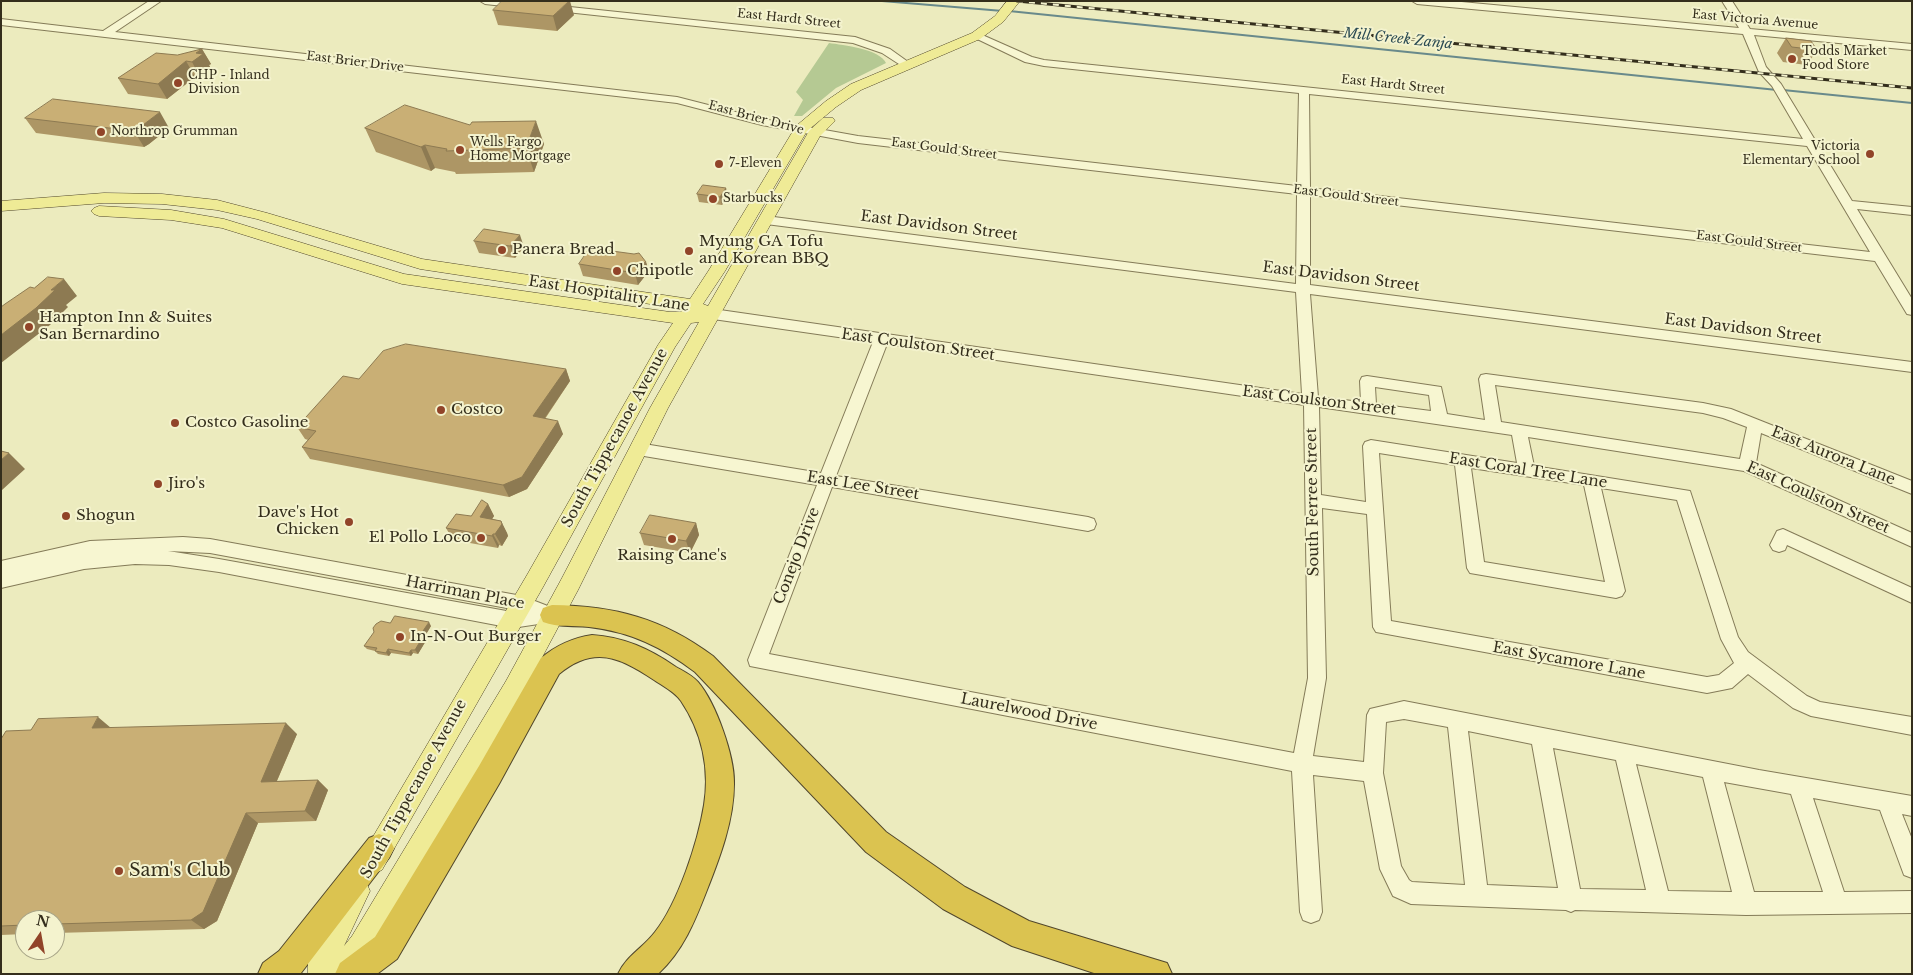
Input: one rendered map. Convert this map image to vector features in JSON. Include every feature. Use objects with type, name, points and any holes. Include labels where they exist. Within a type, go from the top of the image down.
[{"type":"highway","points":[[552,615],[588,616],[615,621],[647,630],[680,646],[704,664],[736,695],[876,842],[954,898],[1023,935],[1135,970],[1156,974]]},
{"type":"highway","points":[[351,974],[386,948],[489,775],[550,666],[560,655],[574,648],[594,645],[614,648],[636,655],[660,669],[689,690],[707,726],[720,765],[719,799],[699,876],[668,940],[634,974]]},
{"type":"highway","points":[[274,974],[290,962],[380,848]]},
{"type":"main road","name":"South Tippecanoe Avenue","points":[[981,38],[1001,18],[1018,7]]},
{"type":"main road","name":"South Tippecanoe Avenue","points":[[322,974],[322,960],[380,848],[517,611],[621,425],[689,312],[804,133],[865,93],[910,67],[939,53],[981,38],[1018,7]]},
{"type":"main road","name":"South Tippecanoe Avenue","points":[[338,974],[362,946],[514,688],[659,408],[766,220],[804,133]]},
{"type":"main road","name":"East Hospitality Lane","points":[[1,206],[104,198],[162,199],[217,205],[262,216],[420,264],[682,302],[689,312]]},
{"type":"main road","name":"East Hospitality Lane","points":[[1,219],[92,211],[146,213],[198,219],[239,228],[402,278],[440,285],[713,314]]},
{"type":"main road","points":[[621,425],[628,443],[638,449]]},
{"type":"street","points":[[101,36],[156,1]]},
{"type":"street","name":"East Hardt Street","points":[[484,1],[855,40],[886,51],[910,67]]},
{"type":"street","name":"East Victoria Avenue","points":[[1417,1],[1912,47]]},
{"type":"street","points":[[1727,1],[1753,45],[1755,55],[1768,77],[1779,90],[1812,143],[1879,257],[1907,296],[1912,311]]},
{"type":"street","name":"East Brier Drive","points":[[1,22],[672,107],[804,133]]},
{"type":"street","name":"East Brier Drive","points":[[1,28],[101,36]]},
{"type":"street","name":"East Hardt Street","points":[[981,38],[1036,62],[1812,143]]},
{"type":"street","name":"South Ferree Street","points":[[1304,90],[1304,289],[1308,382],[1311,401],[1317,678],[1302,764],[1311,912]]},
{"type":"street","name":"East Gould Street","points":[[804,133],[1879,257]]},
{"type":"street","points":[[1848,204],[1912,211]]},
{"type":"street","name":"East Davidson Street","points":[[766,220],[1912,367]]},
{"type":"street","name":"East Coulston Street","points":[[713,314],[881,340],[1311,401],[1369,407],[1747,466],[1912,540]]},
{"type":"street","name":"Conejo Drive","points":[[757,660],[881,340]]},
{"type":"street","name":"East Aurora Lane","points":[[1494,426],[1486,379],[1703,408],[1726,413],[1912,488]]},
{"type":"street","points":[[1369,407],[1367,381],[1436,391],[1440,418]]},
{"type":"street","points":[[1747,466],[1755,425]]},
{"type":"street","points":[[1519,430],[1527,470]]},
{"type":"street","name":"East Coral Tree Lane","points":[[1374,509],[1371,446],[1684,495],[1730,638],[1741,658],[1747,662]]},
{"type":"street","name":"East Lee Street","points":[[638,449],[1088,524]]},
{"type":"street","points":[[1462,460],[1476,568],[1616,591],[1591,480]]},
{"type":"street","points":[[1313,500],[1374,509]]},
{"type":"street","name":"East Sycamore Lane","points":[[1374,509],[1382,627],[1706,685],[1718,685],[1728,682],[1737,675],[1747,662]]},
{"type":"street","points":[[1779,545],[1783,536],[1912,596]]},
{"type":"street","name":"Harriman Place","points":[[1,568],[90,548],[183,544],[210,546],[517,611]]},
{"type":"street","name":"Harriman Place","points":[[1,581],[31,572],[74,564],[109,559],[159,558],[552,615]]},
{"type":"street","name":"Laurelwood Drive","points":[[757,660],[1302,764],[1373,773]]},
{"type":"street","points":[[1747,662],[1800,702],[1818,710],[1912,726]]},
{"type":"street","points":[[1912,806],[1624,754],[1404,710],[1377,715],[1373,773],[1391,869],[1401,888],[1411,893],[1570,901],[1746,904],[1912,902]]},
{"type":"street","points":[[1457,720],[1477,896]]},
{"type":"street","points":[[1541,738],[1570,901]]},
{"type":"street","points":[[1624,754],[1660,902]]},
{"type":"street","points":[[1711,770],[1746,904]]},
{"type":"street","points":[[1799,786],[1837,903]]},
{"type":"street","points":[[1887,801],[1912,868]]},
{"type":"green space","points":[[829,43],[869,51],[877,54],[886,63],[836,88],[802,116],[794,116],[803,100],[796,92]]},
{"type":"building","points":[[502,1],[569,1],[553,16],[493,10]]},
{"type":"building","points":[[1786,38],[1811,41],[1817,50],[1792,47]]},
{"type":"building","points":[[202,49],[196,53],[203,54],[192,62],[186,61],[158,84],[118,78],[156,53],[177,55]]},
{"type":"building","points":[[53,99],[160,112],[134,131],[25,118]]},
{"type":"building","points":[[405,105],[470,125],[472,122],[536,121],[526,148],[446,151],[447,149],[425,145],[421,147],[365,128]]},
{"type":"building","points":[[703,185],[726,188],[720,197],[697,194]]},
{"type":"building","points":[[484,229],[520,235],[510,246],[474,241]]},
{"type":"building","points":[[590,248],[634,254],[639,253],[646,262],[641,264],[635,273],[579,264]]},
{"type":"building","points":[[48,277],[64,279],[51,290],[55,290],[36,308],[1,335],[1,307],[30,287],[34,288]]},
{"type":"building","name":"Costco","points":[[406,344],[566,369],[533,416],[558,421],[522,477],[503,485],[302,447],[316,431],[297,427],[343,376],[359,379],[383,351]]},
{"type":"building","points":[[1,451],[9,453],[1,460]]},
{"type":"building","points":[[482,500],[488,504],[480,517],[501,521],[502,524],[495,534],[492,536],[446,528],[456,514],[471,516]]},
{"type":"building","points":[[650,515],[696,523],[686,541],[640,533]]},
{"type":"building","name":"In-N-Out Burger","points":[[395,616],[429,622],[421,634],[424,635],[415,650],[411,650],[409,653],[388,649],[386,653],[375,651],[377,648],[364,646],[374,632],[373,628],[376,624],[381,621],[390,623]]},
{"type":"building","name":"Sam's Club","points":[[98,717],[92,728],[286,723],[261,782],[318,780],[305,811],[246,813],[203,912],[191,920],[65,924],[65,910],[15,910],[15,925],[1,926],[1,739],[6,731],[31,730],[38,719]]},
{"type":"waterway","name":"Mill Creek Zanja","points":[[882,1],[1003,11]]},
{"type":"waterway","name":"Mill Creek Zanja","points":[[1009,11],[1777,90]]},
{"type":"waterway","name":"Mill Creek Zanja","points":[[1783,90],[1912,103]]},
{"type":"railway","points":[[1017,1],[1912,88]]},
{"type":"place","name":"Todds Market Food Store","points":[[1792,59]]},
{"type":"place","name":"CHP - Inland Division","points":[[178,83]]},
{"type":"place","name":"Northrop Grumman","points":[[101,132]]},
{"type":"place","name":"Wells Fargo Home Mortgage","points":[[460,150]]},
{"type":"place","name":"Victoria Elementary School","points":[[1870,154]]},
{"type":"place","name":"7-Eleven","points":[[719,164]]},
{"type":"place","name":"Starbucks","points":[[713,199]]},
{"type":"place","name":"Panera Bread","points":[[502,250]]},
{"type":"place","name":"Myung GA Tofu and Korean BBQ","points":[[689,251]]},
{"type":"place","name":"Chipotle","points":[[617,271]]},
{"type":"place","name":"Hampton Inn & Suites San Bernardino","points":[[29,327]]},
{"type":"place","name":"Costco","points":[[441,410]]},
{"type":"place","name":"Costco Gasoline","points":[[175,423]]},
{"type":"place","name":"Jiro's","points":[[158,484]]},
{"type":"place","name":"Shogun","points":[[66,516]]},
{"type":"place","name":"Dave's Hot Chicken","points":[[349,522]]},
{"type":"place","name":"El Pollo Loco","points":[[481,538]]},
{"type":"place","name":"Raising Cane's","points":[[672,539]]},
{"type":"place","name":"In-N-Out Burger","points":[[400,637]]},
{"type":"place","name":"Sam's Club","points":[[119,871]]}]
